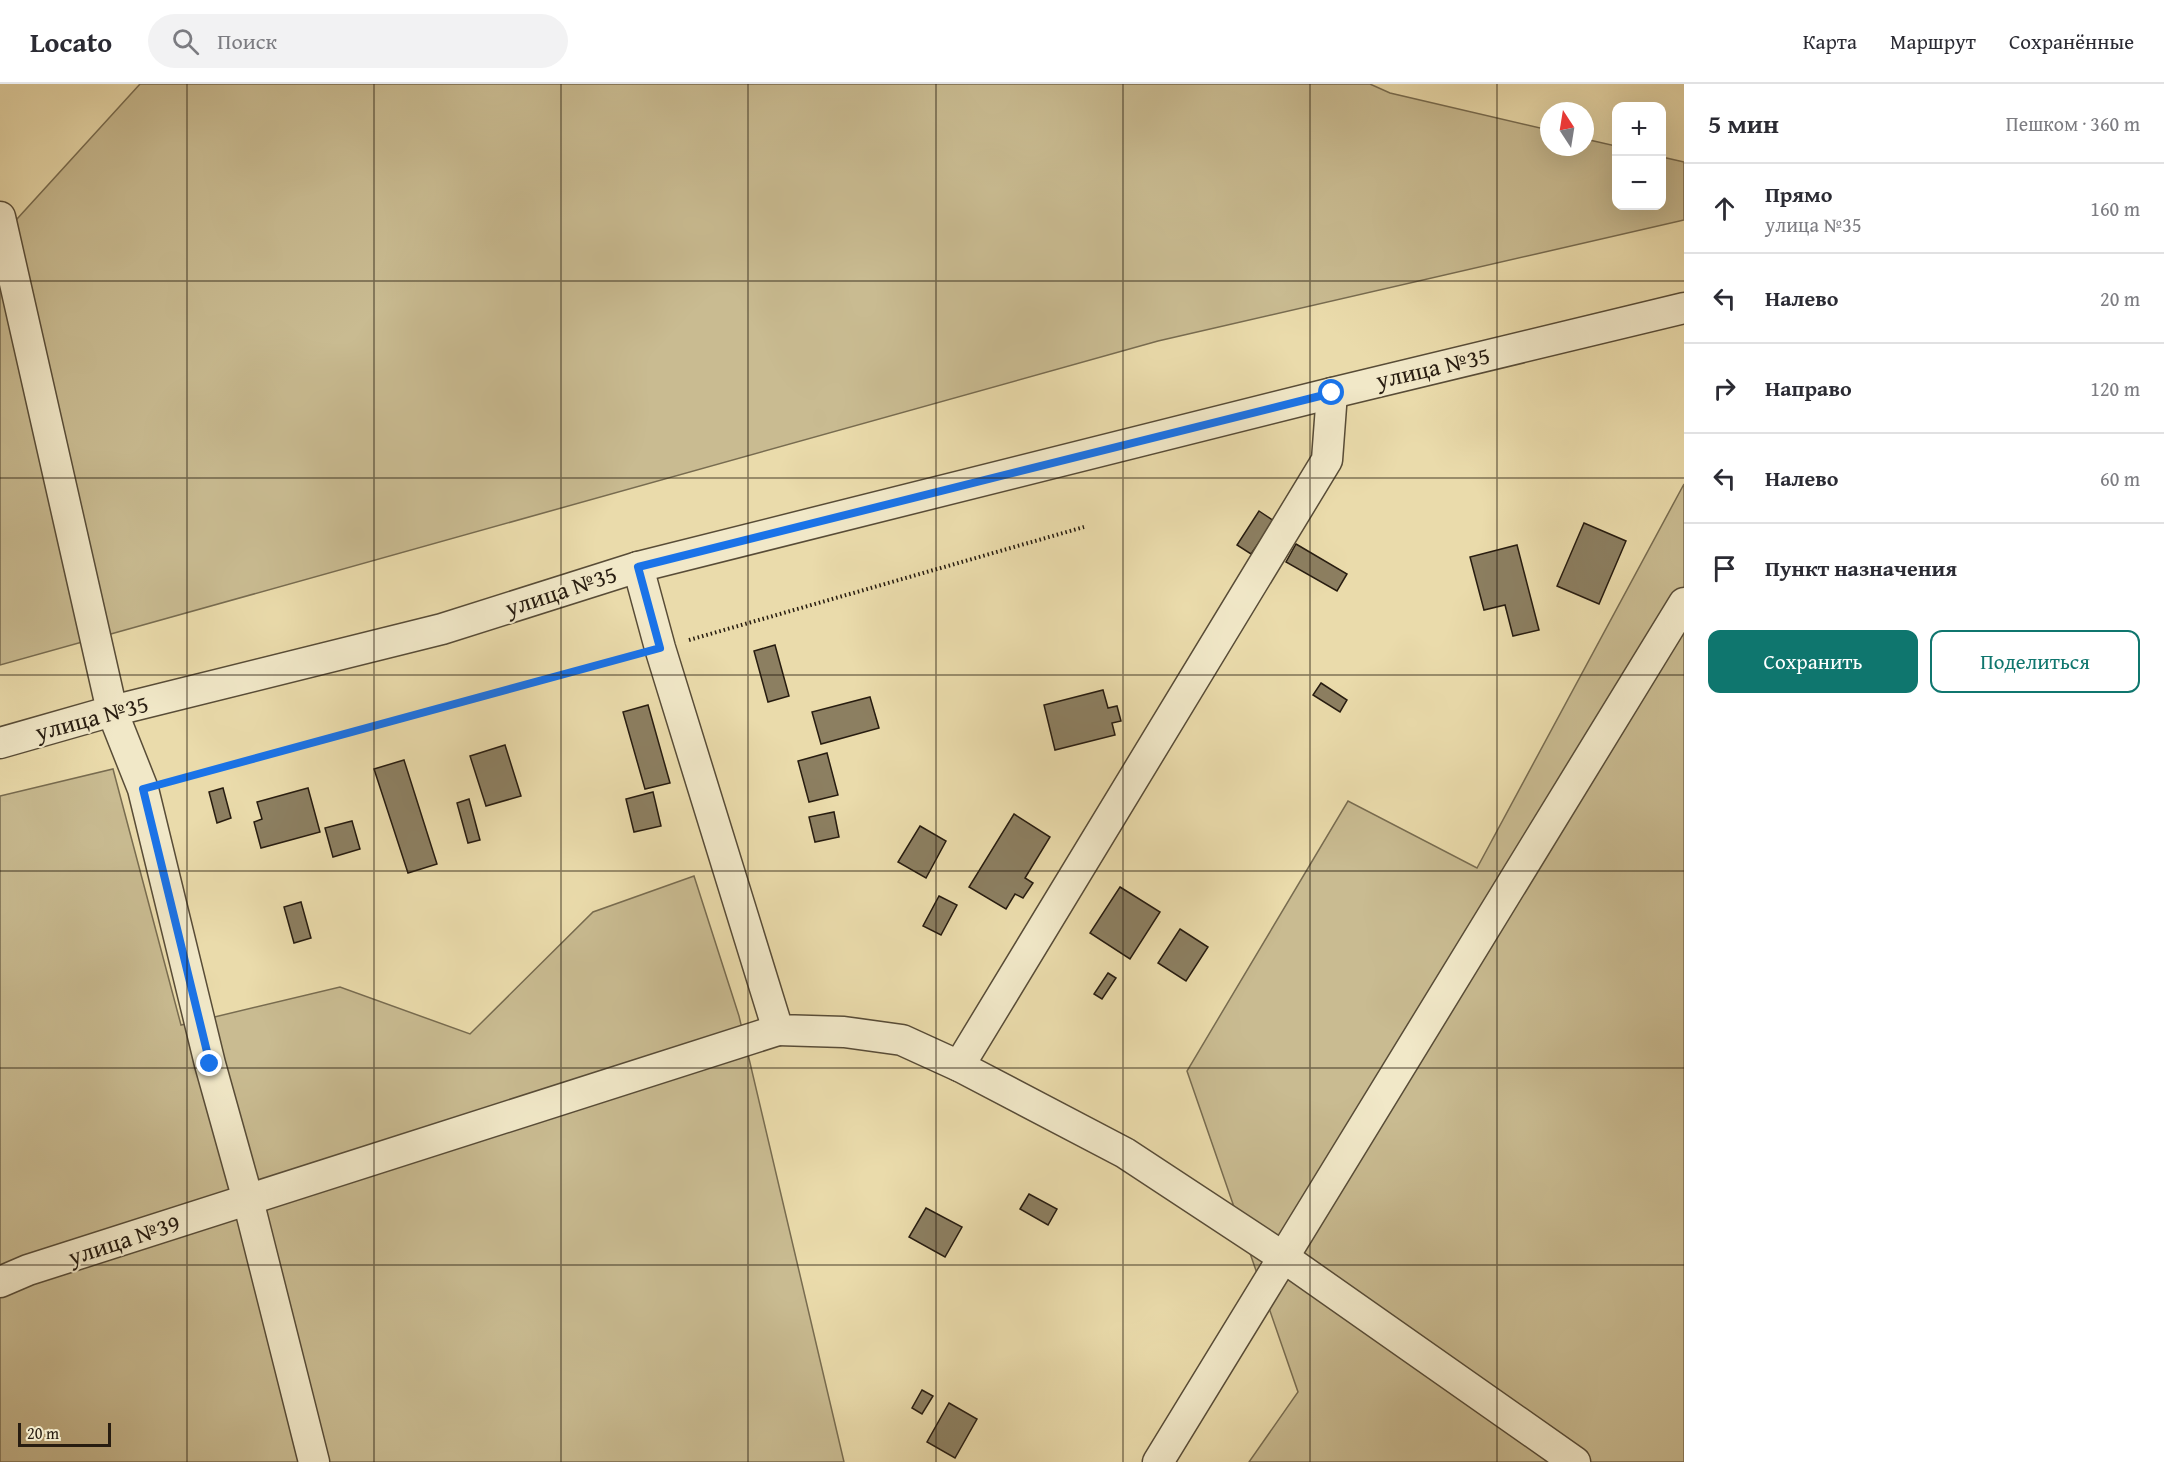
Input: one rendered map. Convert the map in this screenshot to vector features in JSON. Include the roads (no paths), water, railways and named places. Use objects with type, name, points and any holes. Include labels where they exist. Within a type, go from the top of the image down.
[{"type":"street","points":[[0,217],[112,711],[143,789],[210,1064],[248,1200],[314,1462]]},
{"type":"street","name":"улица №35","points":[[0,743],[112,711],[442,629],[638,567],[1332,393],[1684,308]]},
{"type":"street","points":[[960,1066],[1327,460],[1332,393]]},
{"type":"street","points":[[638,567],[660,648],[778,1030]]},
{"type":"street","points":[[1158,1462],[1684,603]]},
{"type":"street","name":"улица №39","points":[[0,1282],[28,1270],[778,1030],[844,1032],[902,1040],[960,1066],[1125,1153],[1283,1257],[1575,1462]]}]
